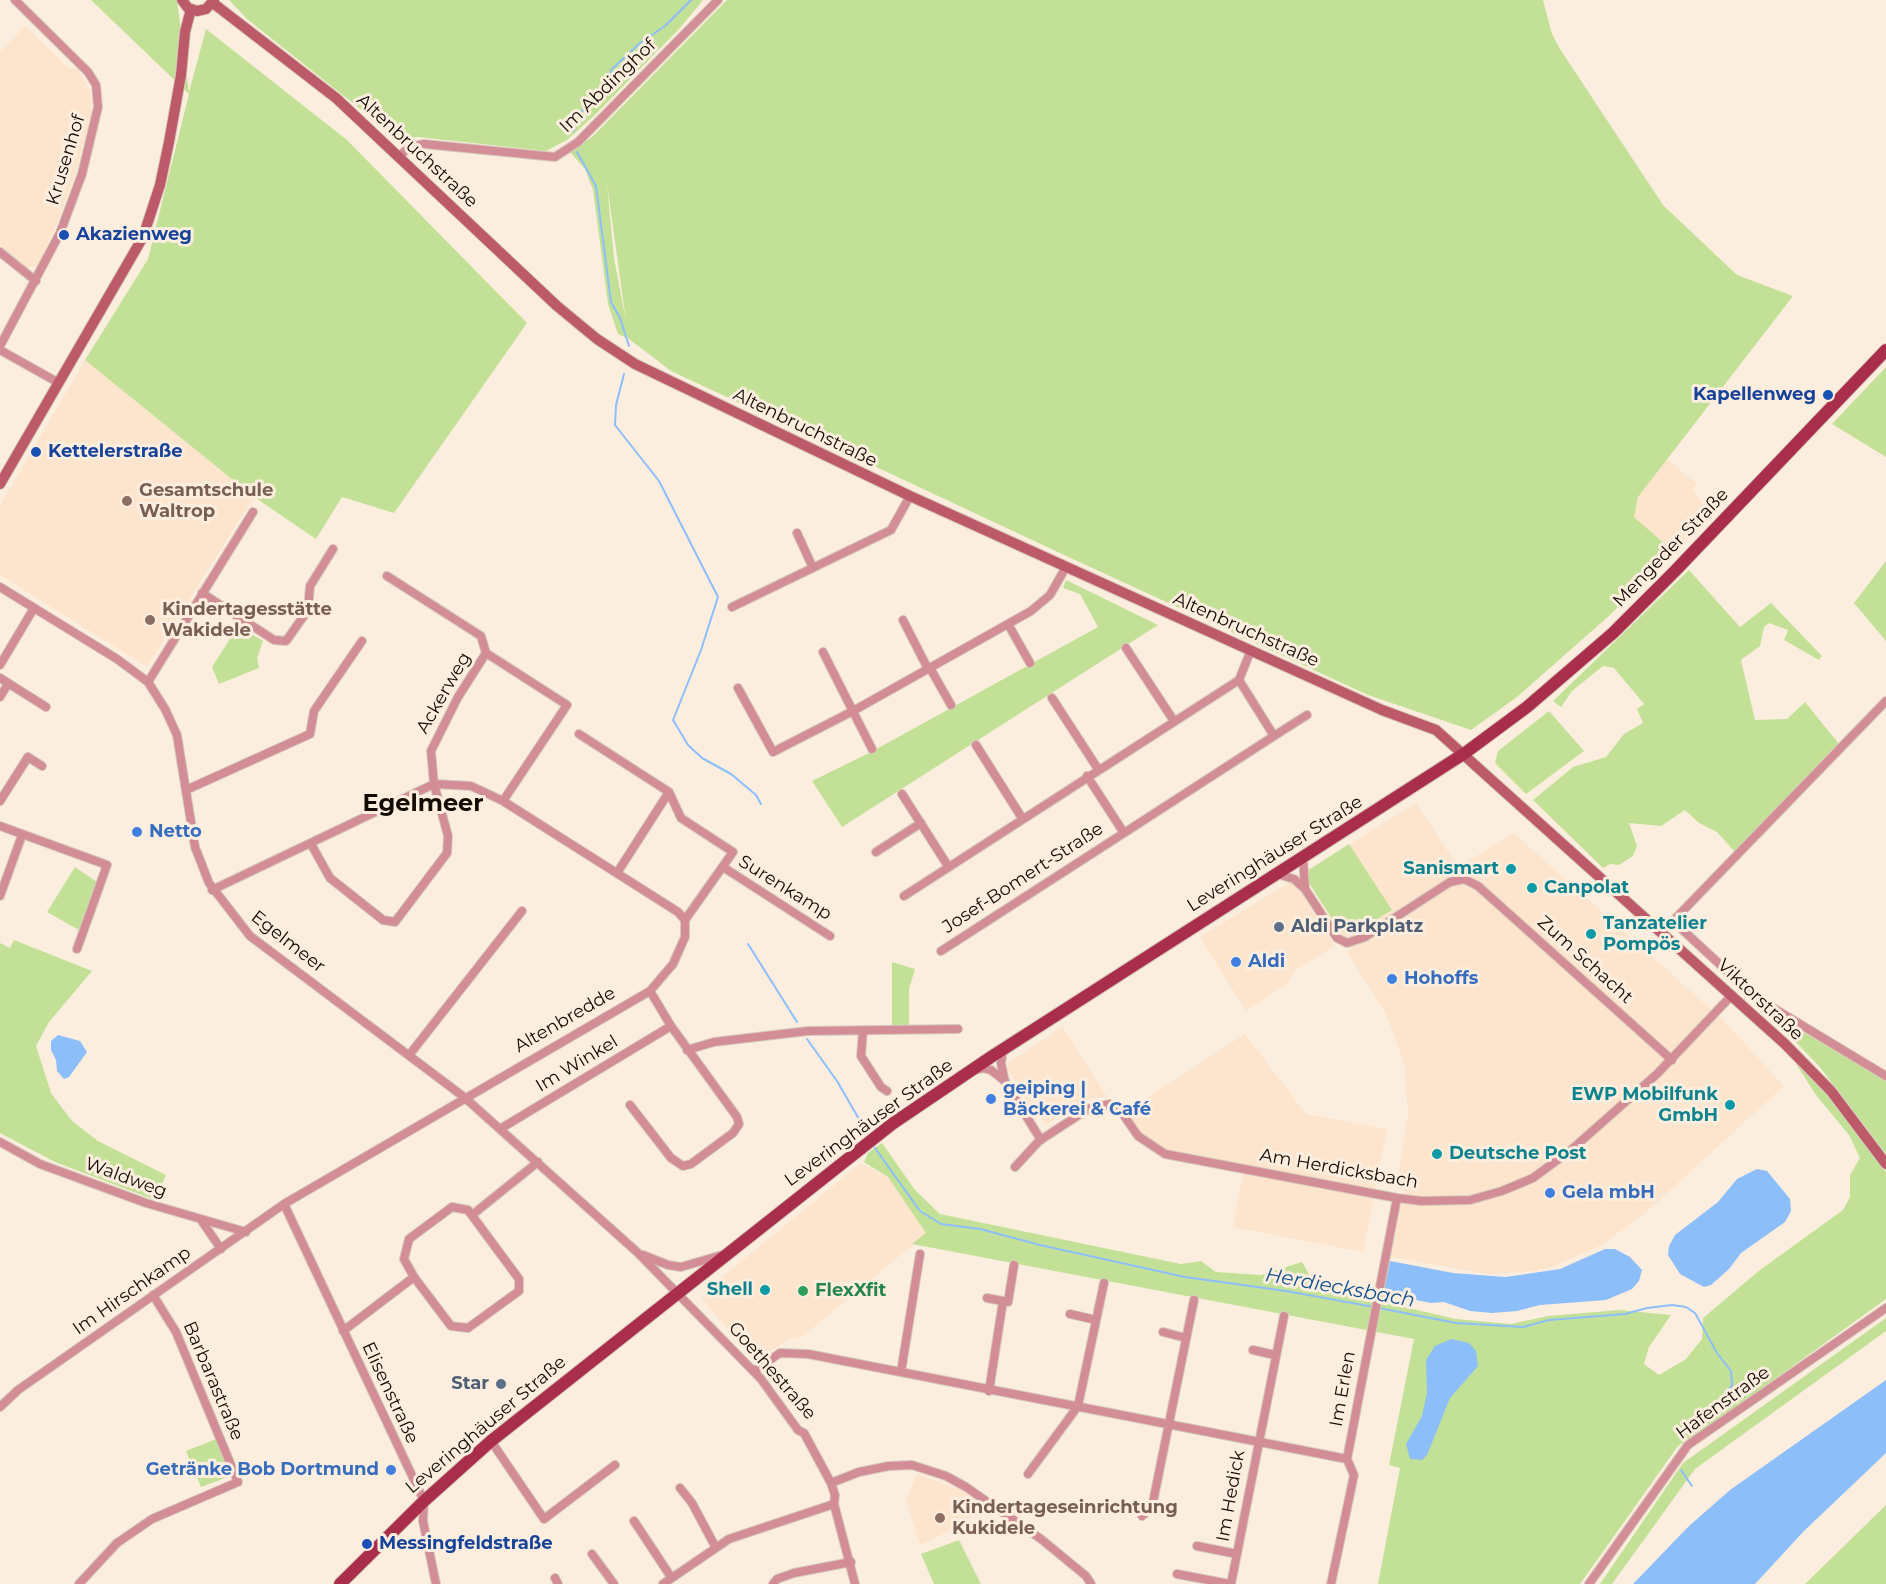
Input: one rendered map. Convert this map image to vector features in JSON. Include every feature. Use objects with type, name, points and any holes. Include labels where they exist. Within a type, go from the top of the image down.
[{"type":"main road","name":"Mengeder Straße","points":[[1465,753],[1527,707],[1613,633],[1886,350]]},
{"type":"main road","name":"Leveringhäuser Straße","points":[[340,1584],[424,1501],[491,1441],[892,1124],[1465,753]]},
{"type":"street","name":"Krusenhof","points":[[0,348],[60,233],[82,174],[98,107],[96,85],[88,72],[15,0]]},
{"type":"street","points":[[182,0],[191,9],[202,11],[214,1]]},
{"type":"street","name":"Im Abdinghof","points":[[400,156],[410,147],[424,144],[555,157],[578,142],[718,0]]},
{"type":"street","name":"Altenbruchstraße","points":[[214,1],[336,98],[557,306],[605,345],[652,373],[910,496],[1382,710],[1436,730],[1465,753]]},
{"type":"street","points":[[0,484],[135,255],[153,212],[169,142],[181,75],[185,32],[191,9]]},
{"type":"street","points":[[0,252],[36,281]]},
{"type":"street","points":[[0,348],[59,383]]},
{"type":"street","points":[[732,607],[891,530],[910,496]]},
{"type":"street","points":[[148,682],[253,512]]},
{"type":"street","points":[[797,533],[813,568]]},
{"type":"street","points":[[202,593],[274,640],[284,642],[291,637],[308,610],[310,586],[333,549]]},
{"type":"street","points":[[738,688],[773,752],[853,711],[1008,624],[1050,595],[1066,567]]},
{"type":"street","name":"Ackerweg","points":[[387,576],[481,636],[486,653],[567,705],[503,801]]},
{"type":"street","name":"Egelmeer","points":[[0,587],[117,659],[148,682],[165,709],[177,735],[195,847],[212,890],[250,936],[410,1054],[464,1097],[637,1252],[678,1293]]},
{"type":"street","points":[[0,665],[34,608]]},
{"type":"street","points":[[903,620],[951,705]]},
{"type":"street","points":[[1008,624],[1030,663]]},
{"type":"street","points":[[186,790],[309,734],[314,711],[362,641]]},
{"type":"street","points":[[1126,648],[1174,721]]},
{"type":"street","points":[[904,896],[1239,680],[1251,650]]},
{"type":"street","points":[[823,652],[872,749]]},
{"type":"street","name":"Ackerweg","points":[[311,844],[330,878],[383,920],[395,922],[447,853],[448,836],[434,784],[430,751],[486,653]]},
{"type":"street","points":[[1239,680],[1274,736]]},
{"type":"street","points":[[0,698],[4,681],[46,707]]},
{"type":"street","points":[[1052,698],[1098,769]]},
{"type":"street","points":[[1662,932],[1886,701]]},
{"type":"street","name":"Josef-Bomert-Straße","points":[[941,951],[1307,715]]},
{"type":"street","points":[[579,734],[669,792],[617,873]]},
{"type":"street","points":[[976,746],[1023,818]]},
{"type":"street","name":"Viktorstraße","points":[[1465,753],[1732,996],[1831,1091],[1886,1164]]},
{"type":"street","points":[[0,801],[28,757],[42,766]]},
{"type":"street","name":"Josef-Bomert-Straße","points":[[1087,776],[1124,833]]},
{"type":"street","points":[[212,890],[434,784],[471,786],[503,801],[678,912],[684,920]]},
{"type":"street","name":"Surenkamp","points":[[650,991],[673,964],[685,937],[684,920],[733,852],[681,818],[669,792]]},
{"type":"street","points":[[902,794],[948,866]]},
{"type":"street","points":[[876,852],[921,824]]},
{"type":"street","points":[[0,826],[107,864],[77,949]]},
{"type":"street","points":[[0,896],[22,835]]},
{"type":"street","name":"Zum Schacht","points":[[1303,858],[1305,889]]},
{"type":"street","name":"Surenkamp","points":[[723,867],[830,936]]},
{"type":"street","name":"Zum Schacht","points":[[1277,874],[1294,879],[1305,889],[1337,938],[1347,943],[1365,937],[1450,882],[1464,879],[1478,886],[1672,1060]]},
{"type":"street","points":[[410,1054],[522,911]]},
{"type":"street","points":[[1673,921],[1755,997],[1886,1076]]},
{"type":"street","points":[[630,1105],[671,1158],[683,1166],[692,1164],[733,1133],[739,1124],[737,1117],[670,1026],[650,991]]},
{"type":"street","name":"Altenbredde","points":[[284,1204],[464,1097],[650,991]]},
{"type":"street","name":"Am Herdicksbach","points":[[1015,1167],[1041,1140],[1088,1108],[1110,1104],[1120,1110],[1138,1136],[1165,1154],[1421,1202],[1470,1200],[1502,1191],[1533,1178],[1571,1150],[1672,1060],[1732,996]]},
{"type":"street","name":"Im Winkel","points":[[500,1129],[670,1026]]},
{"type":"street","points":[[687,1050],[714,1042],[808,1031],[958,1029]]},
{"type":"street","points":[[863,1031],[861,1056],[881,1087],[887,1091]]},
{"type":"street","points":[[1003,1050],[1000,1063],[1005,1082]]},
{"type":"street","points":[[968,1073],[983,1068],[992,1070],[1005,1082],[1041,1140]]},
{"type":"street","name":"Waldweg","points":[[0,1142],[40,1164],[160,1209],[246,1232]]},
{"type":"street","points":[[472,1215],[538,1162]]},
{"type":"street","name":"Im Erlen","points":[[1331,1584],[1354,1475],[1347,1459],[1397,1198]]},
{"type":"street","name":"Im Hirschkamp","points":[[0,1407],[18,1390],[284,1204]]},
{"type":"street","name":"Elisenstraße","points":[[284,1204],[424,1501]]},
{"type":"street","points":[[452,1207],[468,1210],[472,1215],[519,1279],[519,1291],[468,1328],[451,1326],[414,1277],[404,1259],[409,1239],[452,1207]]},
{"type":"street","points":[[201,1220],[221,1249]]},
{"type":"street","name":"Egelmeer","points":[[637,1252],[668,1265],[681,1267],[726,1254]]},
{"type":"street","points":[[901,1372],[920,1254]]},
{"type":"street","points":[[987,1298],[1008,1302],[1014,1265]]},
{"type":"street","name":"Elisenstraße","points":[[343,1331],[414,1277]]},
{"type":"street","points":[[1028,1474],[1078,1406],[1104,1283]]},
{"type":"street","name":"Goethestraße","points":[[678,1293],[754,1371],[798,1430],[804,1433],[831,1483],[835,1495],[834,1504],[855,1584]]},
{"type":"street","name":"Barbarastraße","points":[[79,1584],[117,1543],[152,1519],[238,1482],[176,1332],[153,1295]]},
{"type":"street","points":[[1142,1516],[1152,1507],[1194,1300]]},
{"type":"street","points":[[989,1391],[1003,1301]]},
{"type":"street","name":"Hafenstraße","points":[[1589,1584],[1688,1445],[1886,1308]]},
{"type":"street","points":[[1070,1314],[1096,1320]]},
{"type":"street","name":"Im Hedick","points":[[1177,1574],[1230,1584],[1284,1316]]},
{"type":"street","points":[[1163,1332],[1186,1338]]},
{"type":"street","points":[[1253,1350],[1275,1355]]},
{"type":"street","points":[[754,1371],[780,1353],[808,1354],[1347,1459]]},
{"type":"street","points":[[491,1441],[544,1519],[615,1465]]},
{"type":"street","points":[[831,1483],[859,1472],[889,1466],[912,1465],[946,1476],[1041,1539],[1086,1576],[1091,1584]]},
{"type":"street","points":[[680,1488],[692,1503],[716,1548]]},
{"type":"street","points":[[424,1501],[423,1521],[436,1584]]},
{"type":"street","points":[[663,1584],[729,1539],[834,1504]]},
{"type":"street","points":[[634,1521],[671,1577]]},
{"type":"street","name":"Im Hedick","points":[[1197,1546],[1237,1554]]},
{"type":"street","points":[[592,1554],[614,1584]]},
{"type":"street","points":[[773,1584],[777,1579],[794,1573],[851,1562]]},
{"type":"shaded area","points":[[25,26],[71,70],[77,67],[91,92],[92,111],[76,172],[58,221],[39,264],[28,268],[0,245],[0,52]]},
{"type":"shaded area","name":"Gesamtschule Waltrop","points":[[85,360],[254,497],[148,665],[0,575],[0,505]]},
{"type":"shaded area","points":[[1667,459],[1697,484],[1693,490],[1711,513],[1673,551],[1634,517],[1638,497]]},
{"type":"shaded area","points":[[1416,803],[1458,867],[1514,833],[1723,1020],[1784,1086],[1644,1214],[1600,1246],[1554,1266],[1535,1271],[1489,1274],[1390,1257],[1405,1190],[1396,1188],[1408,1113],[1404,1062],[1385,1012],[1347,952],[1351,950],[1309,883],[1307,871]]},
{"type":"shaded area","points":[[1290,882],[1301,892],[1335,946],[1297,969],[1286,984],[1246,1011],[1200,937]]},
{"type":"shaded area","points":[[1063,1027],[1107,1097],[1092,1098],[1047,1124],[1034,1114],[1007,1067],[1008,1063]]},
{"type":"shaded area","points":[[1245,1034],[1306,1114],[1387,1129],[1363,1252],[1233,1227],[1243,1174],[1159,1156],[1136,1138],[1120,1115]]},
{"type":"shaded area","points":[[861,1163],[888,1177],[927,1233],[802,1337],[788,1339],[756,1362],[702,1299],[703,1293]]},
{"type":"shaded area","name":"Kindertageseinrichtung Kukidele","points":[[917,1474],[961,1490],[983,1504],[983,1509],[956,1528],[920,1545],[906,1501]]},
{"type":"green space","points":[[91,0],[177,0],[189,92],[206,29],[347,140],[527,323],[394,513],[342,497],[316,539],[254,497],[85,360],[148,259],[189,94]]},
{"type":"green space","points":[[229,0],[703,0],[680,28],[596,114],[567,140],[546,151],[418,137],[398,139],[247,19]]},
{"type":"green space","points":[[727,0],[1543,0],[1552,34],[1560,49],[1663,205],[1737,275],[1793,296],[1638,497],[1634,517],[1673,551],[1610,615],[1517,697],[1471,730],[1368,695],[671,371],[629,339],[618,334],[608,304],[593,190],[585,169],[570,152],[592,137]],"holes":[[[607,184],[626,321],[614,258]]]},
{"type":"green space","points":[[1886,367],[1886,457],[1832,424]]},
{"type":"green space","points":[[1886,561],[1886,641],[1854,603]]},
{"type":"green space","points":[[1689,570],[1740,627],[1771,603],[1822,656],[1819,660],[1784,640],[1788,630],[1769,623],[1764,627],[1760,646],[1741,660],[1755,720],[1787,719],[1805,702],[1839,744],[1735,852],[1717,832],[1699,823],[1685,810],[1661,826],[1629,823],[1637,846],[1633,856],[1619,865],[1610,864],[1603,868],[1533,800],[1573,767],[1606,757],[1624,734],[1643,723],[1637,709],[1644,704],[1614,668],[1603,666],[1572,691],[1561,707],[1553,701]]},
{"type":"green space","points":[[1066,580],[1158,625],[842,827],[812,781],[871,752],[1098,627],[1080,594],[1063,588]]},
{"type":"green space","points":[[238,626],[263,641],[257,658],[259,668],[219,684],[212,667]]},
{"type":"green space","points":[[1549,711],[1584,751],[1526,794],[1495,763],[1498,751]]},
{"type":"green space","points":[[1349,844],[1392,910],[1351,935],[1339,930],[1309,883],[1307,871]]},
{"type":"green space","points":[[75,867],[97,882],[79,930],[47,912]]},
{"type":"green space","points":[[14,940],[92,971],[49,1022],[36,1046],[51,1093],[72,1121],[98,1141],[166,1175],[155,1200],[55,1162],[0,1133],[0,943],[10,948]]},
{"type":"green space","points":[[892,962],[915,969],[909,989],[909,1025],[892,1025]]},
{"type":"green space","points":[[1791,1025],[1886,1080],[1886,1154],[1819,1066],[1791,1037]]},
{"type":"green space","points":[[1796,1064],[1828,1093],[1886,1172],[1886,1299],[1718,1420],[1678,1446],[1580,1584],[1378,1584],[1400,1468],[1389,1465],[1414,1339],[912,1244],[926,1233],[888,1177],[864,1162],[868,1153],[882,1143],[915,1190],[940,1214],[1181,1264],[1201,1261],[1216,1272],[1261,1275],[1302,1262],[1313,1281],[1326,1289],[1456,1319],[1511,1324],[1548,1316],[1619,1310],[1671,1315],[1649,1347],[1644,1364],[1659,1375],[1686,1359],[1702,1339],[1703,1318],[1760,1270],[1843,1210],[1850,1197],[1850,1175],[1860,1158],[1849,1135],[1816,1095]]},
{"type":"green space","points":[[1886,1318],[1886,1331],[1695,1469],[1612,1584],[1600,1584],[1683,1463]]},
{"type":"green space","points":[[216,1439],[230,1470],[225,1478],[201,1487],[186,1451]]},
{"type":"green space","points":[[1886,1505],[1886,1584],[1805,1584]]},
{"type":"green space","points":[[959,1540],[981,1584],[934,1584],[921,1554]]},
{"type":"water","points":[[58,1035],[80,1041],[87,1052],[69,1077],[64,1079],[57,1071],[56,1060],[51,1050],[51,1041]]},
{"type":"water","points":[[1757,1169],[1767,1171],[1790,1199],[1791,1211],[1785,1222],[1741,1253],[1729,1269],[1711,1285],[1704,1287],[1680,1274],[1668,1255],[1669,1246],[1675,1235],[1718,1202],[1737,1179]]},
{"type":"water","points":[[1605,1249],[1615,1249],[1630,1257],[1642,1270],[1639,1281],[1632,1289],[1606,1300],[1540,1305],[1517,1311],[1492,1313],[1470,1311],[1444,1302],[1431,1303],[1390,1295],[1384,1288],[1390,1261],[1453,1273],[1506,1277],[1560,1269]]},
{"type":"water","points":[[1451,1339],[1469,1343],[1476,1351],[1478,1366],[1450,1398],[1427,1455],[1422,1460],[1410,1459],[1406,1444],[1422,1416],[1427,1393],[1426,1360],[1435,1346]]},
{"type":"water","points":[[1886,1380],[1886,1453],[1804,1531],[1755,1584],[1633,1584],[1689,1526],[1730,1490]]},
{"type":"waterway","name":"Herdiecksbach","points":[[574,131],[577,117],[609,78],[612,69],[640,43],[665,26],[691,0]]},
{"type":"waterway","name":"Herdiecksbach","points":[[577,152],[596,186],[611,302],[620,318],[629,346]]},
{"type":"waterway","name":"Herdiecksbach","points":[[624,374],[616,405],[615,425],[659,481],[718,597],[701,650],[673,720],[688,745],[702,758],[731,774],[756,795],[761,804]]},
{"type":"waterway","name":"Herdiecksbach","points":[[748,944],[797,1022]]},
{"type":"waterway","name":"Herdiecksbach","points":[[807,1039],[837,1081],[863,1126]]},
{"type":"waterway","name":"Herdiecksbach","points":[[875,1148],[920,1211],[941,1224],[980,1229],[1040,1245],[1185,1277],[1286,1291],[1374,1307]]},
{"type":"waterway","name":"Herdiecksbach","points":[[1379,1308],[1456,1323],[1523,1327],[1549,1320],[1625,1314],[1672,1305],[1686,1307],[1695,1313],[1717,1353],[1731,1371],[1732,1385],[1724,1398],[1691,1430]]},
{"type":"waterway","name":"Herdiecksbach","points":[[1681,1470],[1692,1486]]},
{"type":"place","name":"Akazienweg","points":[[64,235]]},
{"type":"place","name":"Kapellenweg","points":[[1828,395]]},
{"type":"place","name":"Kettelerstraße","points":[[36,452]]},
{"type":"place","name":"Gesamtschule Waltrop","points":[[127,501]]},
{"type":"place","name":"Kindertagesstätte Wakidele","points":[[150,620]]},
{"type":"place","name":"Netto","points":[[137,832]]},
{"type":"place","name":"Sanismart","points":[[1511,869]]},
{"type":"place","name":"Canpolat","points":[[1532,888]]},
{"type":"place","name":"Aldi Parkplatz","points":[[1279,927]]},
{"type":"place","name":"Tanzatelier Pompös","points":[[1591,934]]},
{"type":"place","name":"Aldi","points":[[1236,962]]},
{"type":"place","name":"Hohoffs","points":[[1392,979]]},
{"type":"place","name":"geiping | Bäckerei & Café","points":[[991,1099]]},
{"type":"place","name":"EWP Mobilfunk GmbH","points":[[1730,1105]]},
{"type":"place","name":"Deutsche Post","points":[[1437,1154]]},
{"type":"place","name":"Gela mbH","points":[[1550,1193]]},
{"type":"place","name":"Shell","points":[[765,1290]]},
{"type":"place","name":"FlexXfit","points":[[803,1291]]},
{"type":"place","name":"Star","points":[[501,1384]]},
{"type":"place","name":"Getränke Bob Dortmund","points":[[391,1470]]},
{"type":"place","name":"Kindertageseinrichtung Kukidele","points":[[940,1518]]},
{"type":"place","name":"Messingfeldstraße","points":[[367,1544]]},
{"type":"district","name":"Egelmeer","points":[[423,804]]}]
